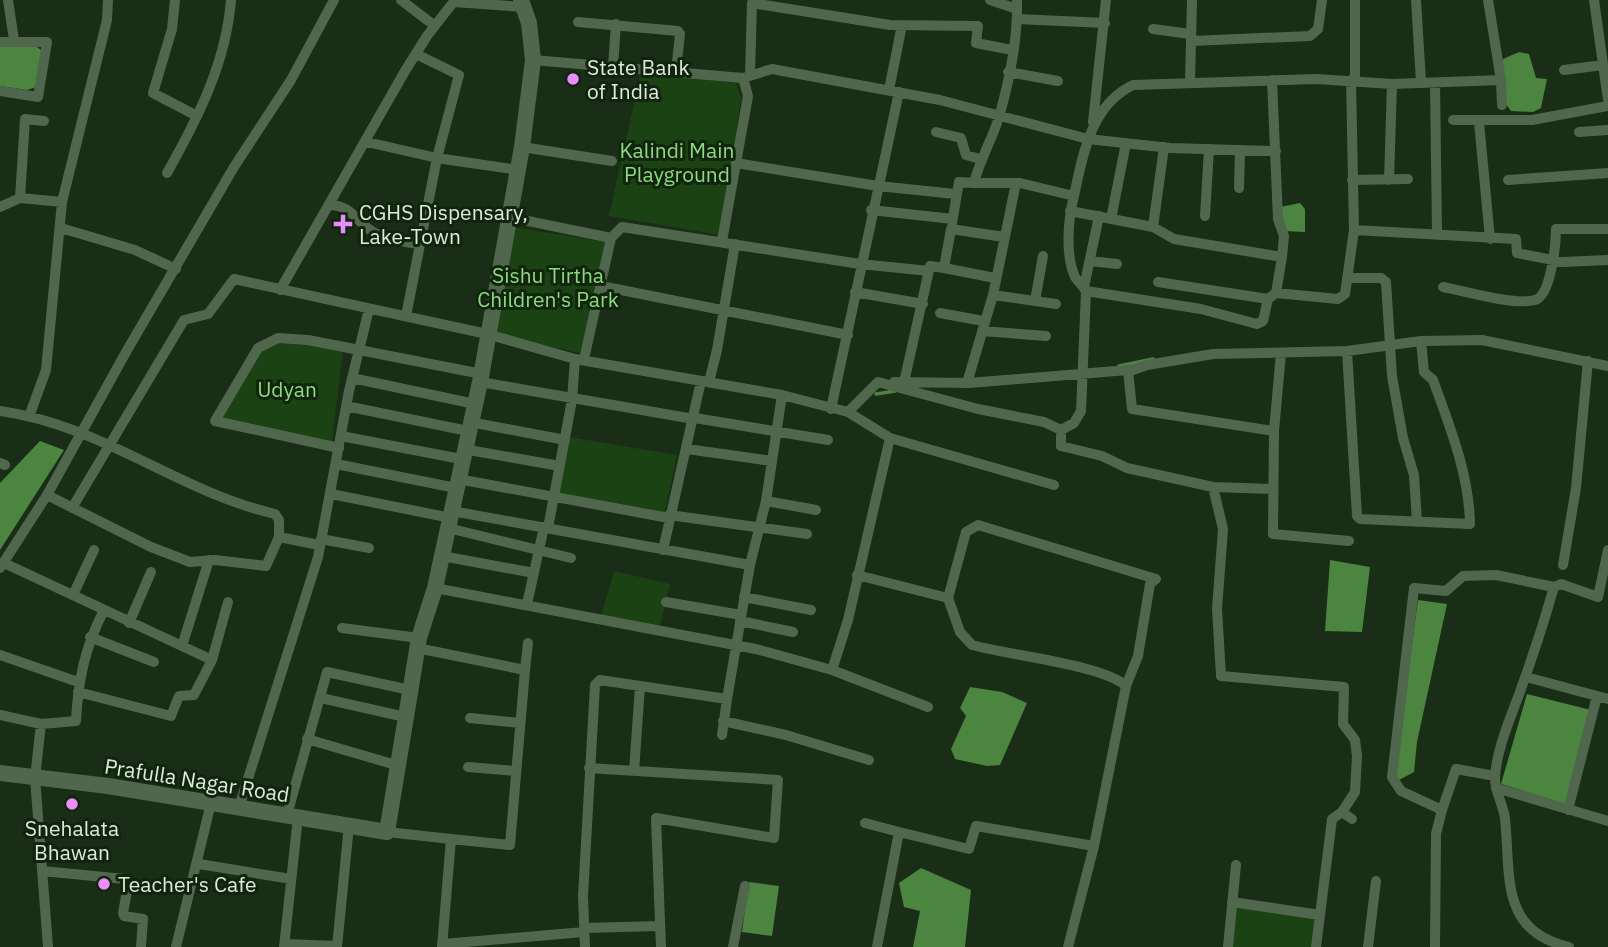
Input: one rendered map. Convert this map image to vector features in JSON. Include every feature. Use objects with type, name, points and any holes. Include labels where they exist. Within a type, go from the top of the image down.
[{"type":"street","points":[[8,0],[14,40]]},
{"type":"street","points":[[30,414],[46,370],[62,202],[107,20],[108,0]]},
{"type":"street","points":[[175,0],[172,29],[153,93],[197,116]]},
{"type":"street","points":[[167,173],[197,116],[219,64],[231,0]]},
{"type":"street","points":[[212,660],[73,595],[2,566],[47,495],[81,430],[234,167],[291,80],[334,0]]},
{"type":"street","points":[[401,0],[435,26]]},
{"type":"street","points":[[990,0],[1018,9],[1105,23]]},
{"type":"street","points":[[1106,0],[1090,136],[1070,211],[1070,257],[1076,279],[1085,288],[1201,309],[1257,324],[1263,321],[1282,257],[1284,236],[1278,219],[1272,80]]},
{"type":"street","points":[[1191,83],[1192,0]]},
{"type":"street","points":[[1153,29],[1191,38],[1310,36],[1318,29],[1322,0]]},
{"type":"street","points":[[1158,282],[1272,296],[1341,299],[1354,230],[1352,180],[1355,0]]},
{"type":"street","points":[[1416,0],[1421,82]]},
{"type":"street","points":[[1488,0],[1502,79],[1502,105]]},
{"type":"street","points":[[1594,0],[1608,100]]},
{"type":"street","points":[[280,290],[367,142],[382,110],[416,54],[454,1],[522,4],[529,23],[533,60],[523,147],[481,378],[462,454],[435,587],[418,643],[387,832],[509,846],[528,643]]},
{"type":"street","points":[[722,241],[748,96],[752,1],[902,25],[978,26],[976,43],[1012,50]]},
{"type":"street","points":[[974,183],[980,159],[999,118],[1018,9]]},
{"type":"street","points":[[578,22],[680,32],[676,71]]},
{"type":"street","points":[[613,66],[616,24]]},
{"type":"street","points":[[831,409],[878,186],[902,25]]},
{"type":"street","points":[[0,42],[47,42],[38,97],[0,91]]},
{"type":"street","points":[[406,316],[418,244],[459,75],[416,54]]},
{"type":"street","points":[[533,60],[747,76],[772,69],[940,100],[999,118],[1126,143],[1276,151]]},
{"type":"street","points":[[1564,70],[1603,65]]},
{"type":"street","points":[[1008,72],[1058,81]]},
{"type":"street","points":[[1090,136],[1107,103],[1118,92],[1133,85],[1272,80],[1392,84],[1502,79]]},
{"type":"street","points":[[1435,83],[1437,234]]},
{"type":"street","points":[[1388,180],[1392,84]]},
{"type":"street","points":[[1453,120],[1532,120],[1608,106]]},
{"type":"street","points":[[20,198],[26,118],[44,121]]},
{"type":"street","points":[[1479,122],[1488,184],[1490,239]]},
{"type":"street","points":[[1579,132],[1608,130]]},
{"type":"street","points":[[936,132],[961,138],[966,155],[980,159]]},
{"type":"street","points":[[367,142],[437,158],[518,170]]},
{"type":"street","points":[[1111,219],[1126,143]]},
{"type":"street","points":[[523,147],[612,161]]},
{"type":"street","points":[[1153,227],[1164,147]]},
{"type":"street","points":[[1205,216],[1209,149]]},
{"type":"street","points":[[1239,188],[1240,150]]},
{"type":"street","points":[[736,163],[878,186],[955,194]]},
{"type":"street","points":[[1508,180],[1608,173]]},
{"type":"street","points":[[1352,180],[1408,179]]},
{"type":"street","points":[[944,268],[959,182],[1016,183],[1055,189],[1074,196]]},
{"type":"street","points":[[967,383],[993,295],[1016,183]]},
{"type":"street","points":[[0,207],[20,198],[62,202]]},
{"type":"street","points":[[330,205],[339,205],[356,214],[373,232],[418,244]]},
{"type":"street","points":[[871,210],[952,224],[1004,237]]},
{"type":"street","points":[[1070,211],[1153,227],[1174,239],[1282,257]]},
{"type":"street","points":[[1061,430],[1074,423],[1081,411],[1085,288],[1099,216]]},
{"type":"street","points":[[508,218],[611,238]]},
{"type":"street","points":[[527,604],[554,497],[579,359],[601,286],[611,238],[617,230],[629,226],[860,264],[929,271]]},
{"type":"street","points":[[61,228],[135,250],[176,269]]},
{"type":"street","points":[[1443,287],[1497,299],[1535,301],[1540,296],[1555,261],[1556,229],[1608,229]]},
{"type":"street","points":[[1354,230],[1516,239],[1517,253],[1555,261],[1608,260]]},
{"type":"street","points":[[663,550],[669,516],[724,313],[735,244]]},
{"type":"street","points":[[1035,302],[1043,256]]},
{"type":"street","points":[[1090,261],[1117,264]]},
{"type":"street","points":[[902,382],[923,304],[930,266],[995,278]]},
{"type":"street","points":[[1347,278],[1381,278],[1386,282],[1389,347],[1403,438],[1414,475],[1417,522]]},
{"type":"street","points":[[72,508],[184,320],[208,314],[234,279],[487,334],[579,359],[782,395],[848,411],[890,438],[1054,485]]},
{"type":"street","points":[[601,286],[724,313],[848,335]]},
{"type":"street","points":[[855,292],[923,304]]},
{"type":"street","points":[[993,295],[1056,304]]},
{"type":"street","points":[[239,807],[301,615],[331,494],[346,406],[369,309]]},
{"type":"street","points":[[940,313],[982,326],[1045,336]]},
{"type":"street","points":[[560,466],[340,442],[215,421],[257,348],[278,338],[359,350],[572,400],[828,440]]},
{"type":"street","points":[[878,382],[967,383],[1130,371],[1147,365],[1213,354],[1347,351],[1421,341],[1482,340],[1608,366]]},
{"type":"street","points":[[1347,351],[1355,513],[1360,519],[1470,524],[1469,496],[1463,472],[1433,380],[1424,372],[1421,341]]},
{"type":"street","points":[[1280,353],[1274,432],[1273,534],[1349,541]]},
{"type":"street","points":[[1563,565],[1576,488],[1588,361]]},
{"type":"street","points":[[1130,371],[1132,409],[1274,432]]},
{"type":"street","points":[[352,379],[475,404]]},
{"type":"street","points":[[848,411],[878,382],[902,382],[916,392],[1044,422],[1061,430]]},
{"type":"street","points":[[722,735],[750,565],[766,502],[782,395]]},
{"type":"street","points":[[346,406],[565,440]]},
{"type":"street","points":[[0,411],[30,414],[81,430],[225,500],[275,514],[279,520],[279,537],[266,566],[209,560],[195,563],[151,547],[47,495]]},
{"type":"street","points":[[1061,430],[1061,446],[1102,456],[1127,468],[1213,487],[1273,489]]},
{"type":"street","points":[[832,670],[848,620],[890,438]]},
{"type":"street","points":[[687,449],[772,461]]},
{"type":"street","points":[[336,464],[669,516],[807,534]]},
{"type":"street","points":[[1213,487],[1223,529],[1217,609],[1221,676],[1344,687],[1343,724],[1355,740],[1357,755],[1355,792],[1342,812],[1332,819],[1315,947]]},
{"type":"street","points":[[331,494],[450,519],[546,527],[750,565]]},
{"type":"street","points":[[766,502],[816,510]]},
{"type":"street","points":[[450,519],[539,552],[571,558]]},
{"type":"street","points":[[1068,947],[1094,846],[1126,687],[1139,656],[1150,584],[1156,579],[978,525],[965,532],[948,598],[960,632],[972,645],[1079,666],[1121,681],[1126,687]]},
{"type":"street","points":[[279,537],[369,548]]},
{"type":"street","points":[[73,595],[94,550]]},
{"type":"street","points":[[1442,810],[1401,791],[1392,777],[1414,589],[1446,591],[1463,576],[1496,575],[1554,587],[1561,584],[1603,599],[1608,550]]},
{"type":"street","points":[[442,556],[534,573]]},
{"type":"street","points":[[182,646],[209,560]]},
{"type":"street","points":[[129,623],[151,572]]},
{"type":"street","points":[[857,575],[948,598]]},
{"type":"street","points":[[435,587],[735,646],[832,670],[928,707]]},
{"type":"street","points":[[1554,587],[1506,730],[1495,776],[1496,788],[1503,802],[1511,885],[1517,916],[1532,932],[1569,947]]},
{"type":"street","points":[[744,597],[811,610]]},
{"type":"street","points":[[0,655],[78,687],[169,717],[179,696],[194,695],[212,660],[228,602]]},
{"type":"street","points":[[666,602],[793,632]]},
{"type":"street","points":[[0,715],[41,724],[76,721],[78,687],[90,637],[104,610]]},
{"type":"street","points":[[342,628],[418,643],[524,670]]},
{"type":"street","points":[[90,637],[154,662]]},
{"type":"street","points":[[349,825],[337,946],[285,945],[291,880],[292,816],[307,739],[327,672],[410,690]]},
{"type":"street","points":[[1525,677],[1603,697],[1569,810]]},
{"type":"street","points":[[585,947],[589,768],[595,685],[600,680],[727,698]]},
{"type":"street","points":[[634,771],[640,686]]},
{"type":"street","points":[[321,698],[405,717]]},
{"type":"street","points":[[470,718],[520,723]]},
{"type":"street","points":[[723,721],[786,735],[869,760]]},
{"type":"street","points":[[41,724],[35,778],[48,947]]},
{"type":"street","points":[[307,739],[396,765]]},
{"type":"street","points":[[468,767],[516,771]]},
{"type":"street","points":[[589,768],[778,780],[774,838],[656,818],[661,947]]},
{"type":"street","points":[[1435,947],[1436,834],[1456,769],[1495,776]]},
{"type":"street","name":"Prafulla Nagar Road","points":[[0,773],[239,807],[387,832]]},
{"type":"street","points":[[1496,788],[1608,821]]},
{"type":"street","points":[[176,947],[199,864],[211,803]]},
{"type":"street","points":[[1342,812],[1352,819]]},
{"type":"street","points":[[865,823],[969,849],[976,826],[1094,846]]},
{"type":"street","points":[[877,947],[900,832]]},
{"type":"street","points":[[451,839],[442,946],[584,930],[660,926]]},
{"type":"street","points":[[199,864],[291,880]]},
{"type":"street","points":[[1228,947],[1236,865]]},
{"type":"street","points":[[42,871],[125,879],[128,886],[123,913],[124,916],[143,919],[141,947]]},
{"type":"street","points":[[1368,947],[1376,881]]},
{"type":"street","points":[[733,947],[745,886]]},
{"type":"street","points":[[1233,902],[1320,915]]},
{"type":"green space","name":"Kalindi Main Playground","points":[[641,72],[736,83],[741,98],[721,235],[609,216]]},
{"type":"green space","name":"Sishu Tirtha Children's Park","points":[[512,227],[605,242],[580,353],[493,334]]},
{"type":"green space","name":"Udyan","points":[[282,334],[344,341],[331,450],[210,423],[257,345]]},
{"type":"green space","points":[[563,436],[677,455],[664,516],[553,496]]},
{"type":"green space","points":[[614,571],[670,584],[659,631],[600,620]]},
{"type":"green space","points":[[1232,902],[1320,915],[1315,947],[1229,947]]},
{"type":"shaded area","points":[[32,43],[41,50],[36,87],[27,90],[0,86],[0,45]]},
{"type":"shaded area","points":[[1519,52],[1529,54],[1536,78],[1547,79],[1541,108],[1533,112],[1511,111],[1503,100],[1503,59]]},
{"type":"shaded area","points":[[1300,203],[1305,209],[1305,232],[1283,231],[1280,207]]},
{"type":"shaded area","points":[[40,441],[64,450],[0,550],[0,483]]},
{"type":"shaded area","points":[[1330,560],[1370,567],[1362,632],[1325,631]]},
{"type":"shaded area","points":[[1418,600],[1447,604],[1417,742],[1414,772],[1399,780],[1394,777]]},
{"type":"shaded area","points":[[970,687],[1002,692],[1027,703],[1000,765],[987,766],[955,759],[951,749],[966,716],[960,708]]},
{"type":"shaded area","points":[[1527,694],[1595,711],[1568,805],[1501,784]]},
{"type":"shaded area","points":[[921,868],[971,890],[965,947],[913,947],[920,911],[904,907],[899,883]]},
{"type":"shaded area","points":[[749,882],[779,886],[772,936],[742,932]]},
{"type":"waterway","points":[[1119,366],[1153,359]]},
{"type":"waterway","points":[[876,394],[895,391]]},
{"type":"place","name":"State Bank of India","points":[[573,79]]},
{"type":"place","name":"CGHS Dispensary, Lake-Town","points":[[343,224]]},
{"type":"place","name":"Snehalata Bhawan","points":[[72,804]]},
{"type":"place","name":"Teacher's Cafe","points":[[104,884]]}]
